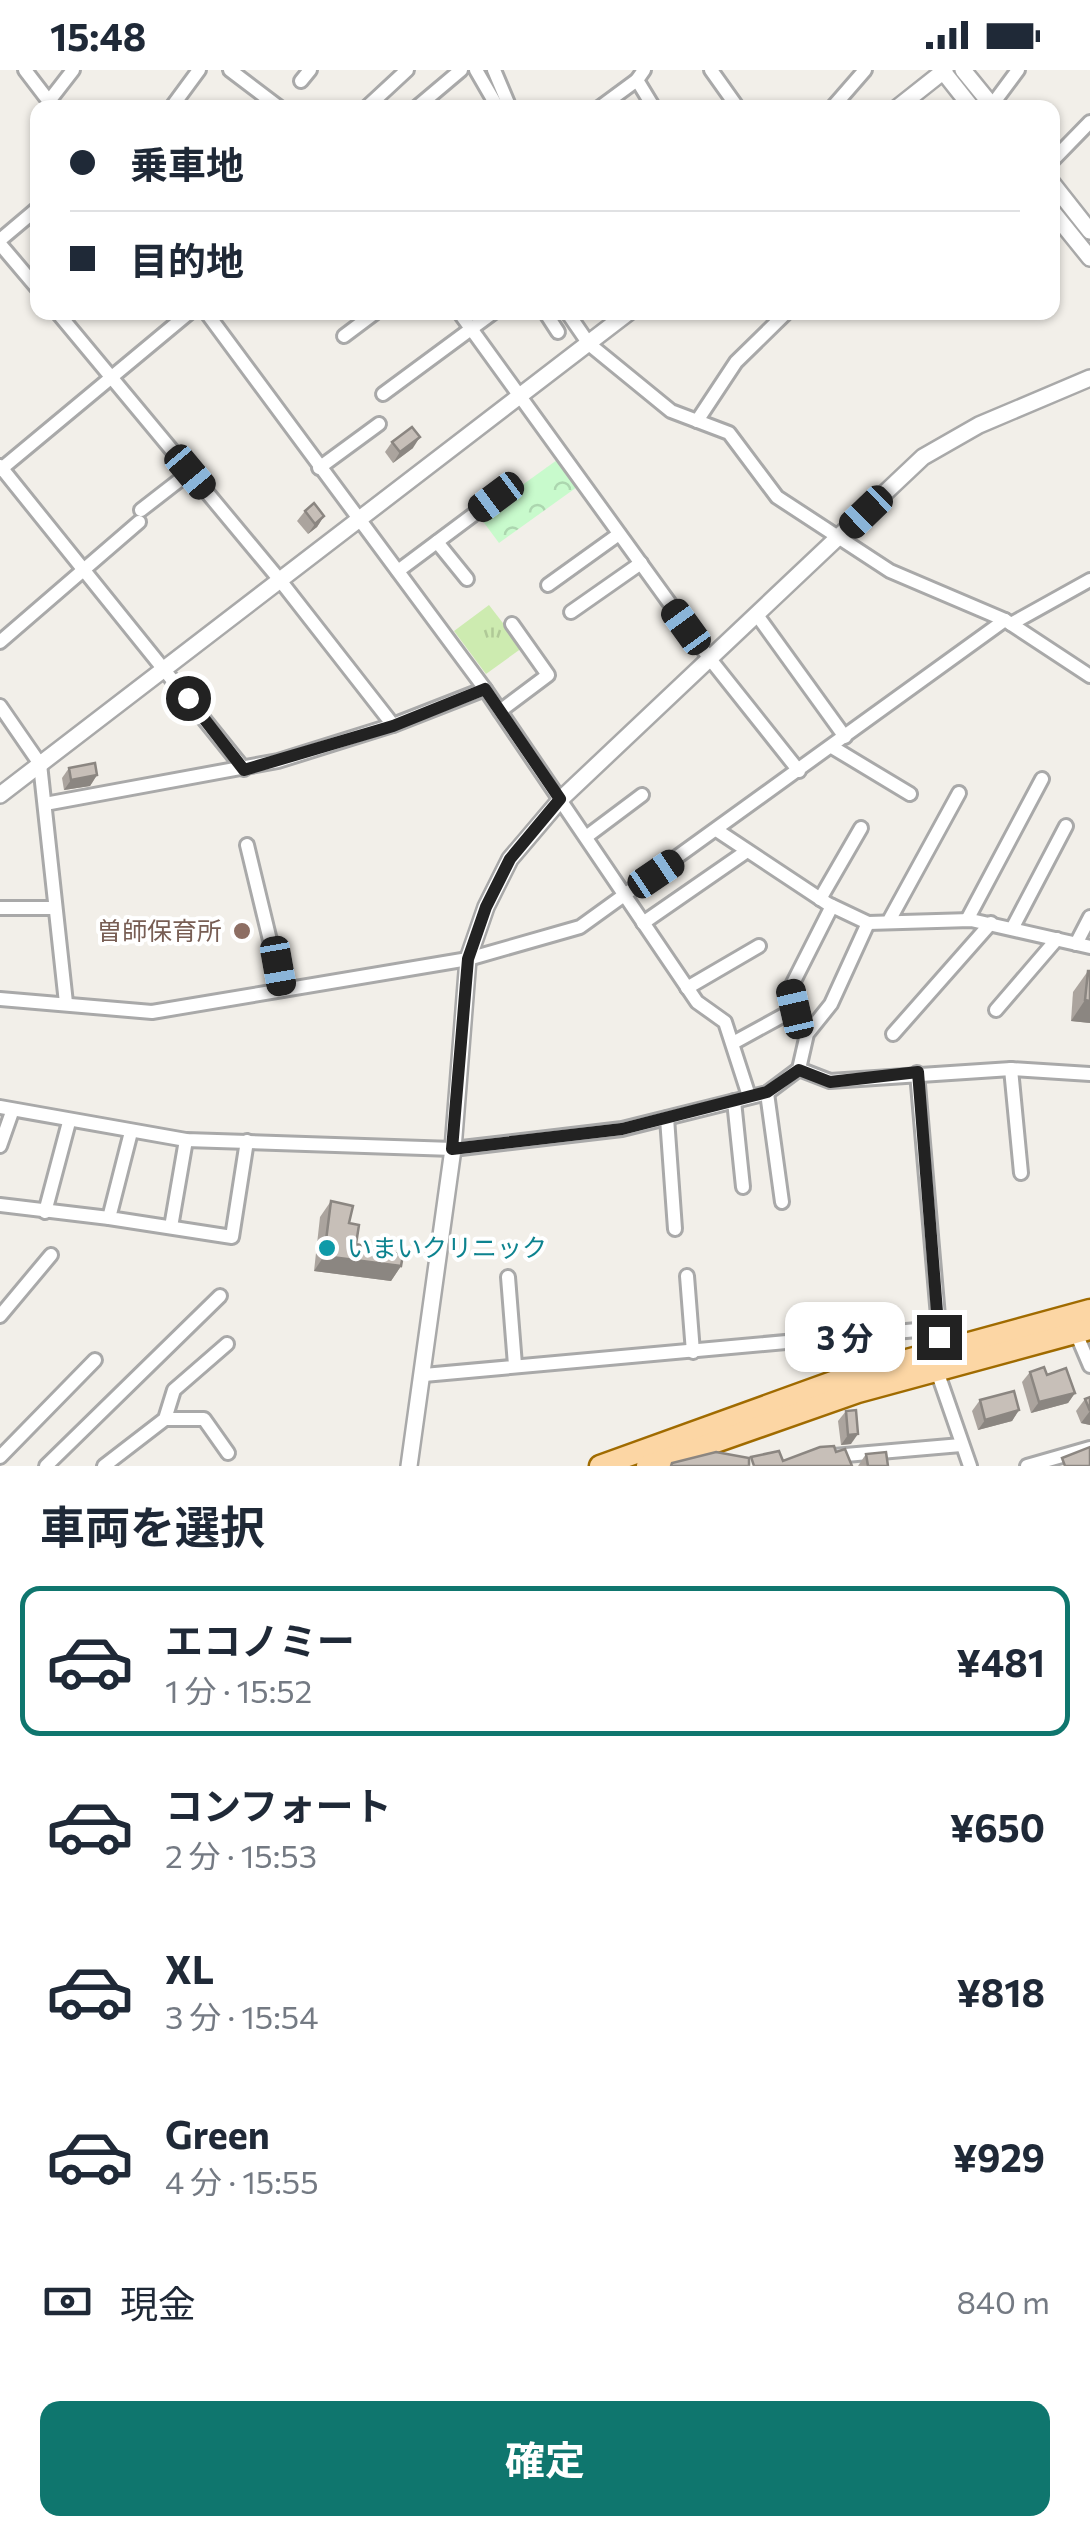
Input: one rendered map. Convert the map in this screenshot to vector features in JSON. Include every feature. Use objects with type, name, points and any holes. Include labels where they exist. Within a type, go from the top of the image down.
[{"type":"main road","points":[[648,1466],[1090,1310]]},
{"type":"main road","points":[[600,1466],[759,1404],[1083,1331]]},
{"type":"street","points":[[24,70],[48,100]]},
{"type":"street","points":[[54,100],[73,70]]},
{"type":"street","points":[[177,100],[199,70]]},
{"type":"street","points":[[230,70],[249,75],[272,100]]},
{"type":"street","points":[[375,100],[407,70]]},
{"type":"street","points":[[425,100],[460,70]]},
{"type":"street","points":[[476,70],[493,100]]},
{"type":"street","points":[[494,70],[507,100]]},
{"type":"street","points":[[711,70],[732,100]]},
{"type":"street","points":[[839,100],[866,70]]},
{"type":"street","points":[[963,70],[988,100]]},
{"type":"street","points":[[997,100],[1018,70]]},
{"type":"street","points":[[907,100],[944,71],[966,100]]},
{"type":"street","points":[[609,100],[640,75],[651,100]]},
{"type":"street","points":[[1060,153],[1090,122]]},
{"type":"street","points":[[1060,193],[1090,231]]},
{"type":"street","points":[[30,215],[0,242],[30,278]]},
{"type":"street","points":[[1060,221],[1090,258]]},
{"type":"street","points":[[65,320],[278,579],[393,726]]},
{"type":"street","points":[[181,320],[1,468],[244,770]]},
{"type":"street","points":[[212,320],[485,689],[697,1002],[725,1022],[749,1096]]},
{"type":"street","points":[[344,336],[365,320]]},
{"type":"street","points":[[466,320],[710,659],[800,771]]},
{"type":"street","points":[[383,394],[484,320]]},
{"type":"street","points":[[550,320],[558,332]]},
{"type":"street","points":[[572,320],[588,344],[671,411],[729,433],[777,497],[890,571],[1008,622],[1090,676]]},
{"type":"street","points":[[0,795],[619,320]]},
{"type":"street","points":[[697,422],[736,362],[779,320]]},
{"type":"street","points":[[409,1466],[452,1149],[468,959],[486,907],[510,859],[560,799],[941,444],[1090,378]]},
{"type":"street","points":[[319,468],[379,424]]},
{"type":"street","points":[[0,642],[190,472]]},
{"type":"street","points":[[398,571],[496,497]]},
{"type":"street","points":[[548,584],[619,534]]},
{"type":"street","points":[[437,542],[467,579]]},
{"type":"street","points":[[572,612],[641,564]]},
{"type":"street","points":[[0,999],[66,1002],[90,1010],[152,1012],[468,959],[580,927],[1008,622],[1090,580]]},
{"type":"street","points":[[758,614],[845,737]]},
{"type":"street","points":[[500,711],[548,674],[512,624]]},
{"type":"street","points":[[44,804],[244,770],[393,726],[485,689]]},
{"type":"street","points":[[0,706],[40,764],[66,1002]]},
{"type":"street","points":[[832,747],[910,794]]},
{"type":"street","points":[[968,920],[1042,779]]},
{"type":"street","points":[[890,919],[959,792]]},
{"type":"street","points":[[586,837],[642,795]]},
{"type":"street","points":[[1013,927],[1066,826]]},
{"type":"street","points":[[733,1043],[795,1009],[790,989],[861,828]]},
{"type":"street","points":[[718,832],[826,903],[868,922],[968,920],[1013,927],[1083,946],[1090,917]]},
{"type":"street","points":[[247,845],[282,990]]},
{"type":"street","points":[[643,922],[747,851]]},
{"type":"street","points":[[0,908],[56,908]]},
{"type":"street","points":[[0,1146],[6,1109],[186,1140],[452,1149],[555,1139],[734,1101],[767,1092],[799,1070],[807,1034],[831,1004],[868,922]]},
{"type":"street","points":[[893,1034],[991,923]]},
{"type":"street","points":[[996,1010],[1057,939]]},
{"type":"street","points":[[687,988],[758,946]]},
{"type":"street","points":[[799,1070],[830,1082],[918,1072],[1011,1070],[1090,1074]]},
{"type":"street","points":[[1011,1070],[1021,1173]]},
{"type":"street","points":[[918,1072],[938,1361],[970,1466]]},
{"type":"street","points":[[767,1092],[782,1202]]},
{"type":"street","points":[[734,1101],[743,1187]]},
{"type":"street","points":[[668,1118],[675,1229]]},
{"type":"street","points":[[45,1212],[69,1122]]},
{"type":"street","points":[[109,1218],[131,1132]]},
{"type":"street","points":[[171,1227],[186,1140]]},
{"type":"street","points":[[0,1206],[232,1237],[247,1141]]},
{"type":"street","points":[[0,1316],[51,1256]]},
{"type":"street","points":[[508,1276],[515,1366]]},
{"type":"street","points":[[688,1276],[692,1352]]},
{"type":"street","points":[[46,1466],[220,1296]]},
{"type":"street","points":[[424,1375],[938,1328]]},
{"type":"street","points":[[1083,1331],[1090,1366]]},
{"type":"street","points":[[104,1466],[164,1419],[174,1390],[227,1344]]},
{"type":"street","points":[[0,1457],[95,1360]]},
{"type":"street","points":[[164,1419],[204,1420],[228,1452]]},
{"type":"street","points":[[705,1443],[724,1455]]},
{"type":"street","points":[[813,1458],[961,1445]]},
{"type":"street","points":[[1027,1466],[1090,1448]]},
{"type":"green space","points":[[557,460],[577,487],[499,543],[479,516]]},
{"type":"green space","points":[[489,605],[522,648],[486,674],[454,631]]},
{"type":"building","points":[[412,427],[420,437],[400,452],[392,442]]},
{"type":"building","points":[[314,503],[324,516],[315,524],[305,511]]},
{"type":"building","points":[[95,763],[97,775],[71,780],[69,768]]},
{"type":"building","points":[[1090,971],[1090,1001],[1085,1000]]},
{"type":"building","points":[[331,1201],[353,1206],[349,1223],[359,1225],[356,1244],[403,1255],[401,1266],[324,1256]]},
{"type":"building","points":[[1044,1367],[1047,1375],[1066,1368],[1075,1393],[1039,1402],[1030,1372]]},
{"type":"building","points":[[1014,1391],[1019,1410],[985,1420],[980,1400]]},
{"type":"building","points":[[856,1410],[858,1434],[848,1435],[846,1411]]},
{"type":"building","points":[[834,1446],[836,1452],[845,1449],[852,1466],[754,1466],[751,1457],[779,1451],[783,1461]]},
{"type":"building","points":[[1090,1447],[1090,1466],[1065,1466],[1062,1458]]},
{"type":"building","points":[[716,1452],[749,1458],[749,1466],[671,1466],[672,1463]]},
{"type":"building","points":[[886,1452],[888,1466],[868,1466],[866,1454]]},
{"type":"place","name":"曽師保育所","points":[[242,931]]},
{"type":"place","name":"いまいクリニック","points":[[327,1248]]},
{"type":"route","points":[[188,698],[244,770],[393,726],[485,689],[560,799],[510,859],[478,925],[468,959],[452,1149],[622,1129],[767,1092],[799,1070],[830,1082],[918,1072],[939,1337]]}]
